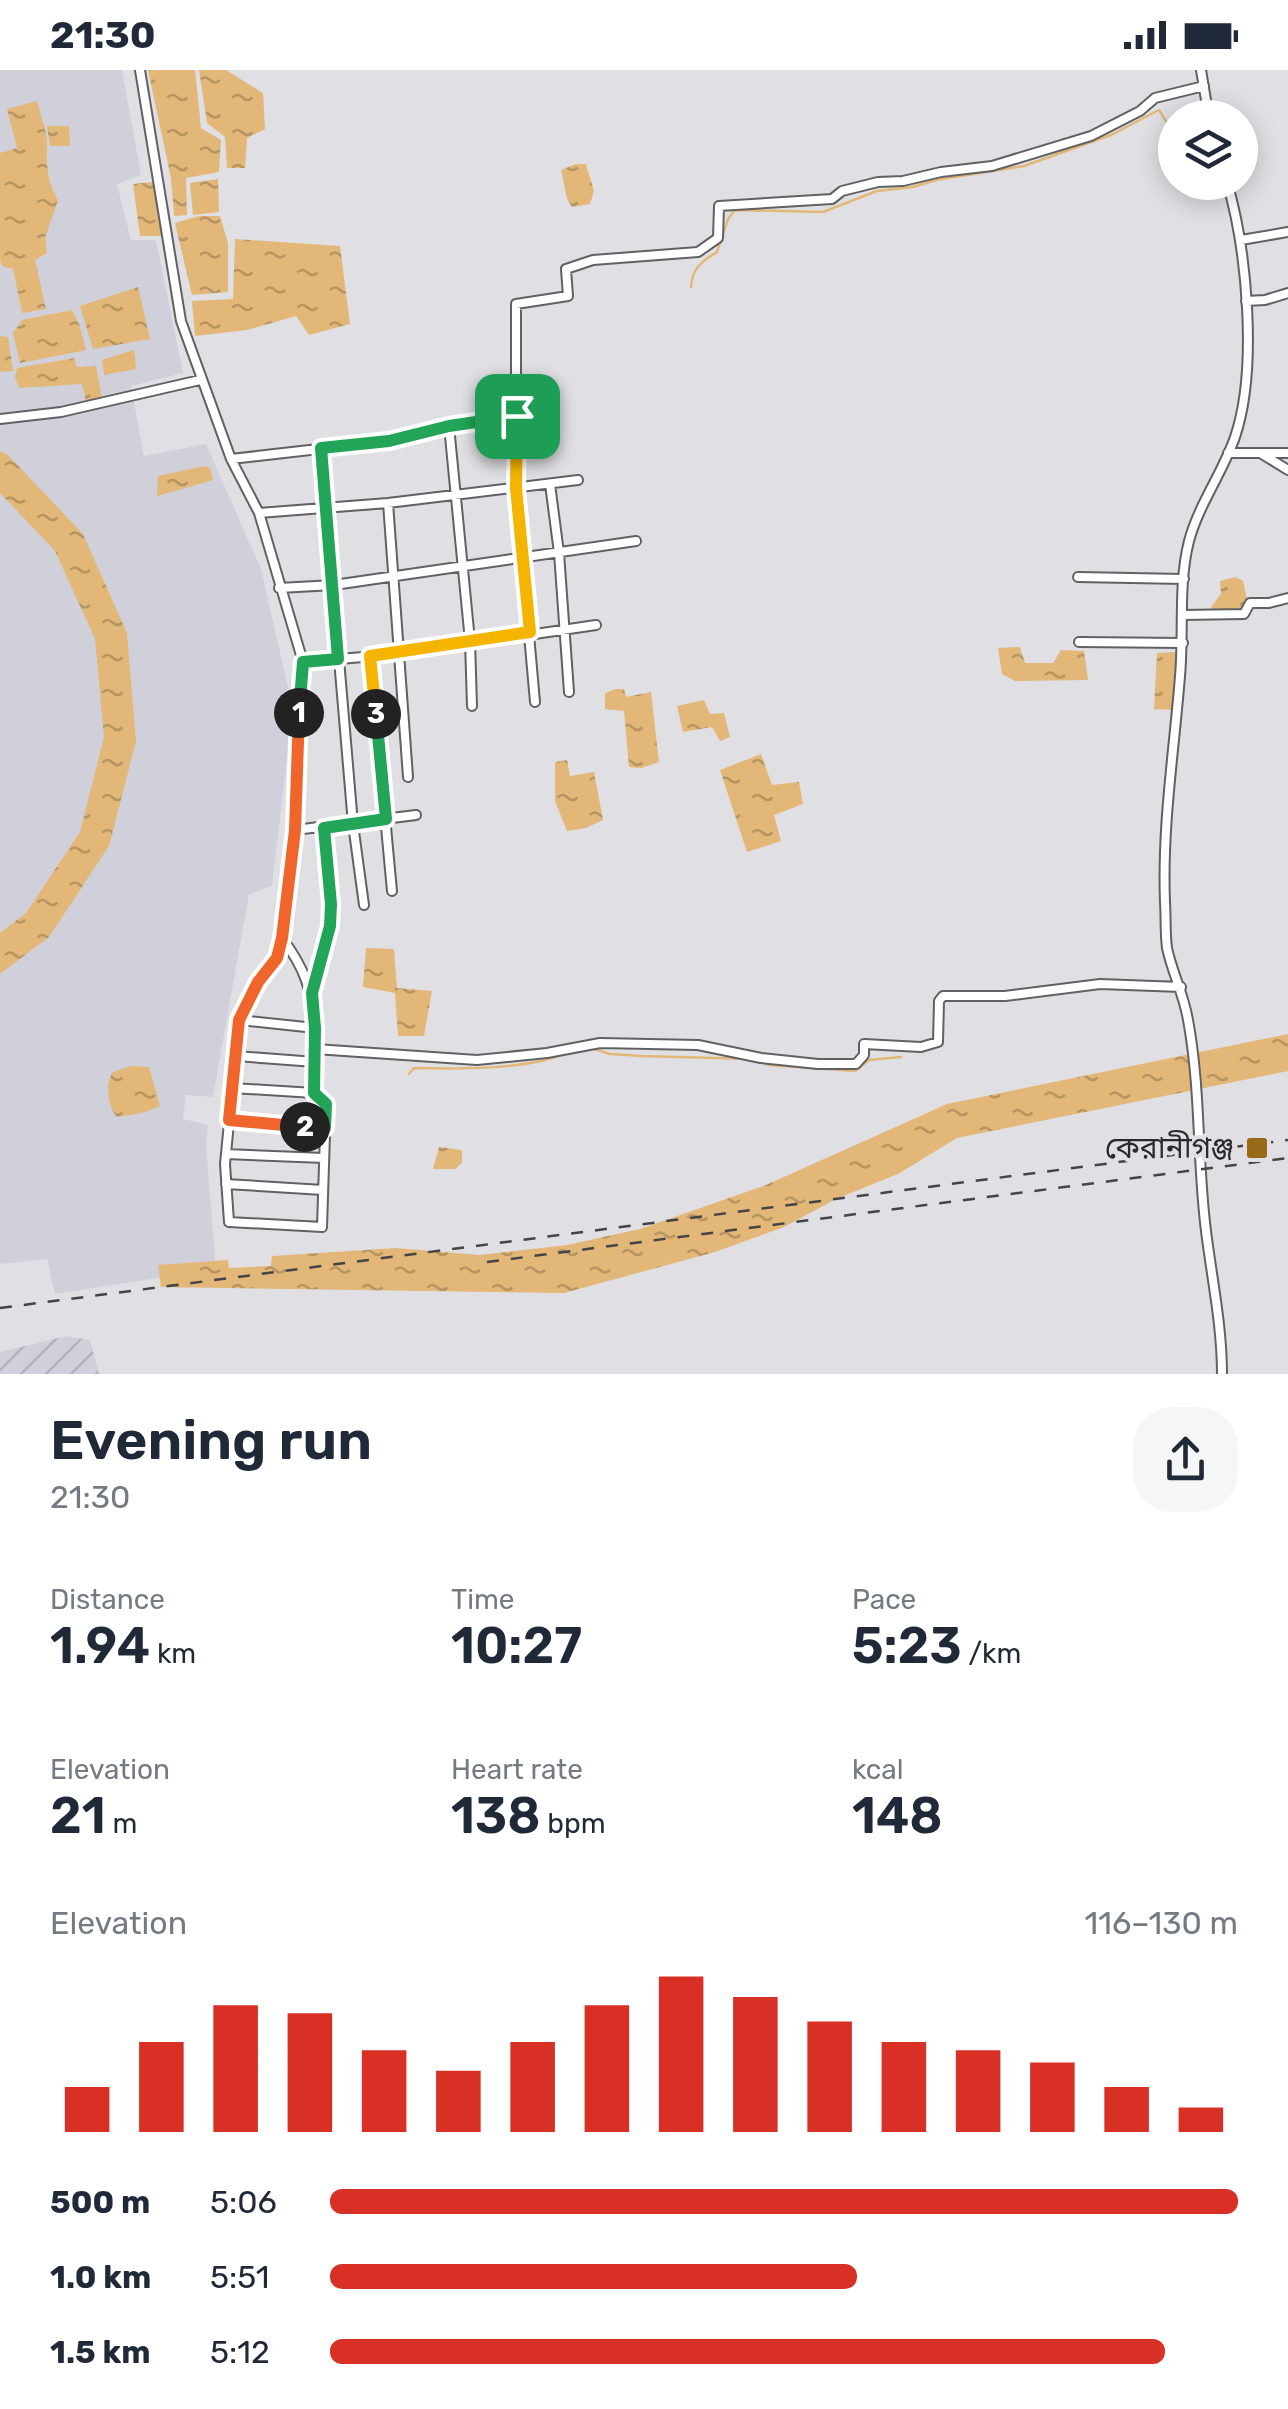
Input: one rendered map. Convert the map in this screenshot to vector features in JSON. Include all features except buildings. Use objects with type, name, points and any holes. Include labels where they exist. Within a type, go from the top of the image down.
[{"type":"street","points":[[140,70],[182,321],[231,459],[259,513],[303,662],[295,830],[282,938],[277,958],[258,982],[239,1020],[236,1056],[232,1088],[226,1154],[229,1222],[322,1227],[326,1104],[314,1093],[232,1088]]},
{"type":"street","points":[[1201,70],[1206,100]]},
{"type":"street","points":[[535,702],[516,488],[516,304],[568,296],[566,269],[593,260],[698,252],[718,238],[719,206],[832,200],[842,191],[878,182],[992,166],[1091,136],[1140,111],[1154,98],[1204,86]]},
{"type":"street","points":[[1222,1374],[1221,1334],[1205,1228],[1200,1114],[1188,1020],[1167,948],[1164,880],[1168,786],[1190,539],[1236,434],[1243,394],[1246,301],[1241,240],[1231,200]]},
{"type":"street","points":[[1241,240],[1288,232]]},
{"type":"street","points":[[1246,301],[1288,293]]},
{"type":"street","points":[[0,419],[61,412],[200,380]]},
{"type":"street","points":[[231,459],[389,441],[449,426],[517,416]]},
{"type":"street","points":[[449,426],[470,641],[472,706]]},
{"type":"street","points":[[321,448],[353,824],[364,905]]},
{"type":"street","points":[[1228,452],[1288,453]]},
{"type":"street","points":[[1260,453],[1288,470]]},
{"type":"street","points":[[259,513],[578,480]]},
{"type":"street","points":[[550,484],[569,692]]},
{"type":"street","points":[[388,502],[408,777]]},
{"type":"street","points":[[280,588],[334,585],[636,541]]},
{"type":"street","points":[[1078,578],[1184,578]]},
{"type":"street","points":[[1182,615],[1244,614],[1250,604],[1288,598]]},
{"type":"street","points":[[303,662],[399,654],[596,625]]},
{"type":"street","points":[[1079,642],[1183,643]]},
{"type":"street","points":[[370,656],[392,891]]},
{"type":"street","points":[[295,830],[416,815]]},
{"type":"street","points":[[312,993],[330,926],[324,828]]},
{"type":"street","points":[[282,938],[302,964],[312,993],[314,1093]]},
{"type":"street","points":[[315,1049],[478,1060],[600,1043],[698,1045],[780,1060],[856,1064],[864,1055],[864,1044],[921,1046],[938,1042],[939,1001],[943,996],[1006,996],[1100,984],[1180,986]]},
{"type":"street","points":[[239,1020],[315,1028]]},
{"type":"street","points":[[236,1056],[315,1062]]},
{"type":"street","points":[[229,1120],[325,1128]]},
{"type":"street","points":[[226,1154],[324,1158]]},
{"type":"street","points":[[226,1184],[323,1190]]},
{"type":"shaded area","points":[[0,70],[122,70],[141,175],[117,184],[131,240],[156,240],[183,373],[131,386],[144,456],[206,444],[261,569],[293,709],[272,886],[249,894],[213,1097],[186,1095],[183,1119],[208,1125],[206,1144],[216,1269],[55,1294],[47,1259],[0,1264]]},
{"type":"shaded area","points":[[66,1336],[90,1340],[99,1374],[0,1374],[0,1352]]},
{"type":"water","points":[[148,70],[195,70],[201,128],[221,140],[219,172],[186,178],[187,215],[174,216],[171,178]]},
{"type":"water","points":[[199,70],[226,70],[263,93],[265,129],[247,138],[245,168],[227,168],[225,137],[207,123]]},
{"type":"water","points":[[37,101],[47,138],[49,179],[58,200],[45,238],[47,253],[35,260],[46,309],[22,313],[13,269],[2,266],[0,259],[0,153],[17,148],[7,109]]},
{"type":"water","points":[[47,126],[69,126],[70,146],[50,146]]},
{"type":"water","points":[[586,164],[594,191],[590,204],[572,207],[561,170]]},
{"type":"water","points":[[218,179],[219,212],[193,215],[190,183]]},
{"type":"water","points":[[153,182],[164,236],[140,236],[133,184]]},
{"type":"water","points":[[199,216],[220,216],[228,243],[228,292],[192,295],[175,223]]},
{"type":"water","points":[[235,239],[340,246],[350,324],[309,335],[296,316],[247,330],[195,336],[192,301],[233,299]]},
{"type":"water","points":[[138,287],[150,339],[93,349],[80,306]]},
{"type":"water","points":[[72,310],[86,350],[20,363],[13,333],[22,320]]},
{"type":"water","points":[[0,336],[8,337],[13,371],[0,372]]},
{"type":"water","points":[[134,350],[136,369],[104,375],[102,360]]},
{"type":"water","points":[[74,358],[77,367],[96,366],[102,398],[86,401],[82,384],[19,388],[17,368]]},
{"type":"water","points":[[0,451],[83,534],[127,633],[136,741],[109,846],[49,937],[0,974],[0,933],[26,913],[80,832],[104,737],[95,639],[55,551],[0,493]]},
{"type":"water","points":[[210,468],[213,480],[157,496],[158,476]]},
{"type":"water","points":[[1236,577],[1243,581],[1248,604],[1242,611],[1214,612],[1211,607],[1221,594],[1220,581]]},
{"type":"water","points":[[1020,647],[1025,663],[1053,663],[1061,650],[1084,651],[1088,680],[1015,681],[1002,674],[998,648]]},
{"type":"water","points":[[1176,652],[1172,710],[1154,709],[1157,653]]},
{"type":"water","points":[[624,689],[626,697],[651,692],[659,762],[642,768],[629,767],[624,711],[605,709],[605,693]]},
{"type":"water","points":[[704,700],[710,714],[724,713],[730,737],[720,741],[712,727],[683,732],[677,706]]},
{"type":"water","points":[[761,754],[772,785],[799,782],[803,804],[774,815],[781,841],[747,852],[720,770]]},
{"type":"water","points":[[567,760],[570,776],[594,772],[603,820],[567,831],[555,801],[555,762]]},
{"type":"water","points":[[366,948],[394,949],[397,988],[432,991],[424,1036],[398,1036],[395,993],[363,987]]},
{"type":"water","points":[[1288,1034],[1288,1071],[957,1138],[898,1174],[836,1199],[784,1227],[715,1252],[564,1293],[161,1287],[158,1265],[228,1260],[229,1268],[271,1266],[272,1256],[396,1248],[479,1255],[567,1245],[640,1229],[766,1185],[947,1104]]},
{"type":"water","points":[[131,1066],[149,1067],[160,1106],[117,1117],[109,1101],[109,1082],[113,1072]]},
{"type":"water","points":[[439,1147],[462,1150],[462,1162],[456,1169],[433,1169]]},
{"type":"waterway","points":[[691,287],[699,266],[717,252],[735,210],[823,212],[877,191],[1024,166],[1111,135],[1158,111]]},
{"type":"waterway","points":[[591,1048],[610,1054],[751,1059]]},
{"type":"waterway","points":[[409,1074],[414,1068],[510,1066],[563,1054]]},
{"type":"waterway","points":[[763,1062],[855,1071],[869,1060],[901,1057]]},
{"type":"railway","points":[[0,1308],[1288,1140]]},
{"type":"railway","points":[[487,1262],[1288,1158]]},
{"type":"place","name":"কেরানীগঞ্জ","points":[[1257,1148]]},
{"type":"route","points":[[517,416],[516,488],[530,632],[370,656],[386,819],[324,828],[330,926],[312,993],[314,1093],[326,1104],[325,1128],[229,1120],[239,1020],[258,982],[277,958],[282,938],[295,830],[303,662],[338,659],[321,448],[389,441],[449,426],[517,416]]}]
